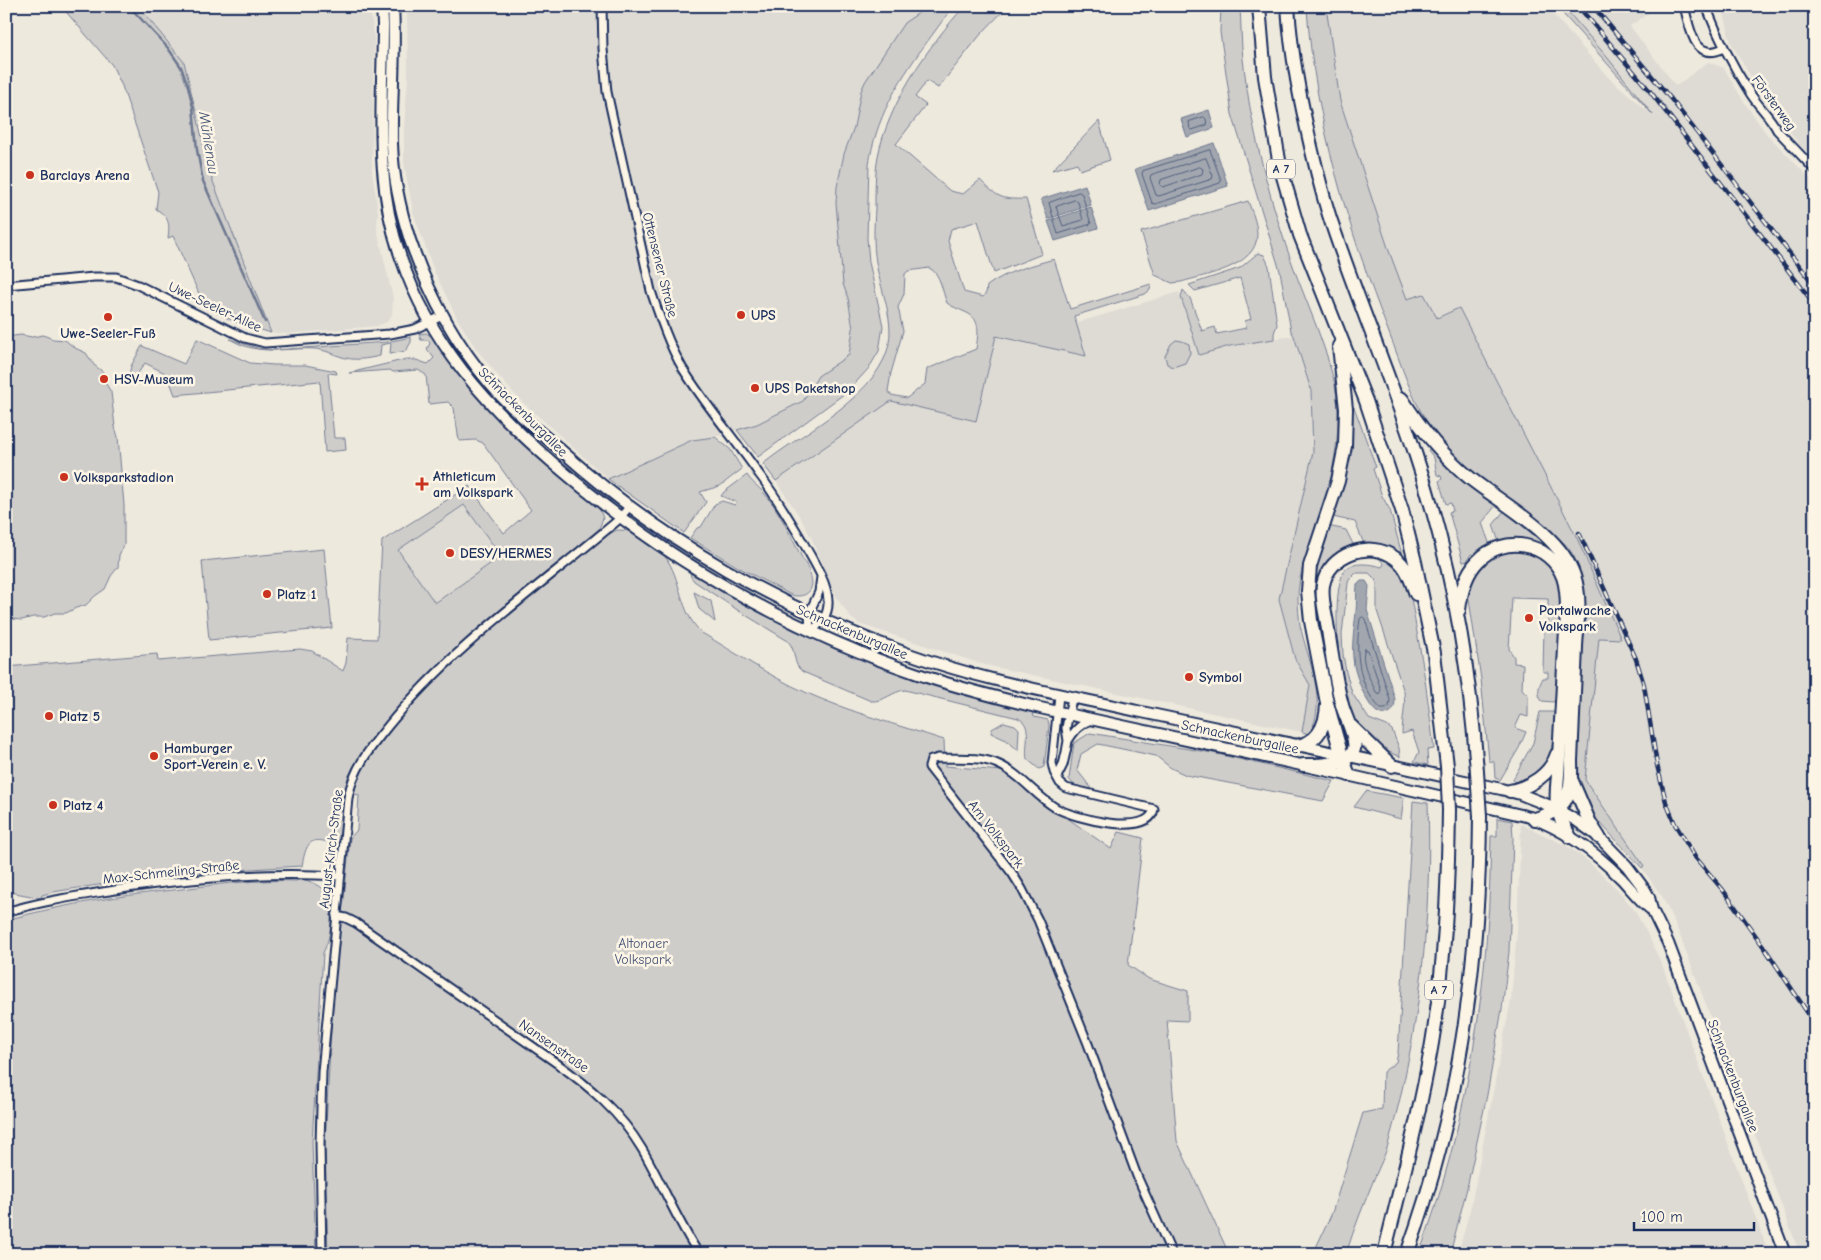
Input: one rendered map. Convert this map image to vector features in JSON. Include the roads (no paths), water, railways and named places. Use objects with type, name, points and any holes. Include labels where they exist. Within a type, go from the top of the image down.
[{"type":"highway","name":"A 7","points":[[1259,6],[1265,77],[1280,166],[1300,235],[1337,324],[1366,401],[1402,510],[1431,635],[1447,766],[1449,810],[1448,892],[1438,1006],[1420,1103],[1384,1254]]},
{"type":"highway","name":"A 7","points":[[1288,6],[1296,74],[1319,180],[1331,223],[1417,457],[1436,523],[1458,622],[1471,697],[1480,816],[1473,960],[1455,1087],[1442,1140],[1407,1254]]},
{"type":"highway","points":[[1337,324],[1346,409],[1345,446],[1338,482],[1313,556],[1308,582],[1311,621],[1327,703],[1349,775]]},
{"type":"highway","points":[[1389,377],[1416,420],[1439,448],[1470,478],[1552,540],[1570,567],[1577,587],[1572,779],[1570,791],[1567,800],[1557,810],[1535,819]]},
{"type":"highway","points":[[1458,622],[1463,586],[1476,562],[1491,550],[1512,544],[1533,547],[1543,552],[1558,567],[1564,581],[1567,596],[1560,744],[1555,800],[1557,810],[1570,836]]},
{"type":"highway","points":[[1303,765],[1321,765],[1344,757],[1355,746],[1338,687],[1323,602],[1323,587],[1327,573],[1342,558],[1360,550],[1381,551],[1396,558],[1410,577],[1431,635]]},
{"type":"highway","points":[[1296,746],[1310,742],[1319,733],[1326,718],[1327,703]]},
{"type":"highway","points":[[1348,722],[1392,766]]},
{"type":"highway","points":[[1510,791],[1522,788],[1544,775],[1552,765],[1560,744]]},
{"type":"highway","points":[[1572,779],[1590,823],[1599,837]]},
{"type":"highway","points":[[1375,1254],[1404,1168]]},
{"type":"main road","name":"Schnackenburgallee","points":[[382,6],[381,156],[384,189],[388,212],[401,259],[415,292],[430,322],[466,376],[489,402],[546,457],[620,518],[690,566],[747,599],[810,631],[920,675],[996,698],[1499,808],[1535,819],[1570,836],[1598,856],[1623,880],[1640,901],[1652,910]]},
{"type":"main road","name":"Schnackenburgallee","points":[[394,6],[392,145],[398,192],[411,242],[426,280],[465,352],[493,387],[579,466],[630,506],[710,560],[809,614],[866,639],[1004,684],[1510,791],[1557,810],[1582,824],[1599,837],[1627,866],[1649,897],[1652,910],[1670,949],[1785,1254]]},
{"type":"street","name":"Ottensener Straße","points":[[602,6],[607,92],[651,291],[663,326],[683,368],[778,501],[810,555],[828,601],[823,620]]},
{"type":"street","points":[[1684,6],[1694,41],[1698,46],[1705,51],[1711,52],[1724,48]]},
{"type":"street","name":"Försterweg","points":[[1706,6],[1724,48],[1761,110],[1766,113],[1781,135],[1814,168]]},
{"type":"street","name":"Uwe-Seeler-Allee","points":[[6,285],[94,277],[116,277],[138,284],[245,338],[265,343],[390,334],[415,329],[444,315]]},
{"type":"street","name":"August-Kirch-Straße","points":[[322,1254],[320,1144],[322,1072],[349,791],[361,762],[407,703],[449,661],[620,518],[630,506]]},
{"type":"street","points":[[820,577],[819,592],[809,614],[810,631],[823,620]]},
{"type":"street","points":[[1057,777],[1052,763],[1059,695]]},
{"type":"street","points":[[1057,777],[1063,765],[1068,741],[1066,728],[1072,698]]},
{"type":"street","points":[[1068,741],[1082,725],[1094,719]]},
{"type":"street","name":"Am Volkspark","points":[[1057,777],[1062,785],[1072,790],[1154,809],[1153,815],[1142,822],[1124,824],[1081,817],[1056,807],[1012,772],[990,761],[938,758],[929,764],[930,770],[1012,873],[1038,920],[1088,1044],[1137,1176],[1172,1254]]},
{"type":"street","name":"Max-Schmeling-Straße","points":[[8,911],[79,896],[202,879],[279,874],[340,876]]},
{"type":"street","points":[[6,903],[8,911]]},
{"type":"street","name":"Nansenstraße","points":[[336,916],[356,923],[588,1085],[616,1113],[641,1148],[699,1254]]},
{"type":"water","points":[[1209,110],[1214,128],[1187,137],[1181,119]]},
{"type":"water","points":[[1214,143],[1228,186],[1149,211],[1135,169]]},
{"type":"water","points":[[1085,185],[1091,205],[1048,219],[1041,199]]},
{"type":"water","points":[[1091,207],[1098,228],[1055,241],[1048,221]]},
{"type":"water","points":[[1361,581],[1366,581],[1369,586],[1367,610],[1395,699],[1394,708],[1386,714],[1380,714],[1370,705],[1355,670],[1353,641],[1357,585]]},
{"type":"waterway","name":"Mühlenau","points":[[129,6],[168,48],[181,67],[193,107],[197,150],[203,181],[265,322]]},
{"type":"railway","points":[[1578,6],[1649,90],[1815,305]]},
{"type":"railway","points":[[1593,6],[1671,99],[1815,286]]},
{"type":"railway","points":[[1579,533],[1636,659],[1644,685],[1657,765],[1666,802],[1675,824],[1695,857],[1723,890],[1815,1024]]},
{"type":"place","name":"Barclays Arena","points":[[30,175]]},
{"type":"place","name":"UPS","points":[[741,315]]},
{"type":"place","name":"Uwe-Seeler-Fuß","points":[[108,317]]},
{"type":"place","name":"HSV-Museum","points":[[104,379]]},
{"type":"place","name":"UPS Paketshop","points":[[755,388]]},
{"type":"place","name":"Volksparkstadion","points":[[64,477]]},
{"type":"place","name":"Athleticum am Volkspark","points":[[422,484]]},
{"type":"place","name":"DESY/HERMES","points":[[450,553]]},
{"type":"place","name":"Platz 1","points":[[267,594]]},
{"type":"place","name":"Portalwache Volkspark","points":[[1529,618]]},
{"type":"place","name":"Symbol","points":[[1189,677]]},
{"type":"place","name":"Platz 5","points":[[49,716]]},
{"type":"place","name":"Hamburger Sport-Verein e. V.","points":[[154,756]]},
{"type":"place","name":"Platz 4","points":[[53,805]]},
{"type":"park label","name":"Altonaer Volkspark","points":[[643,952]]}]
